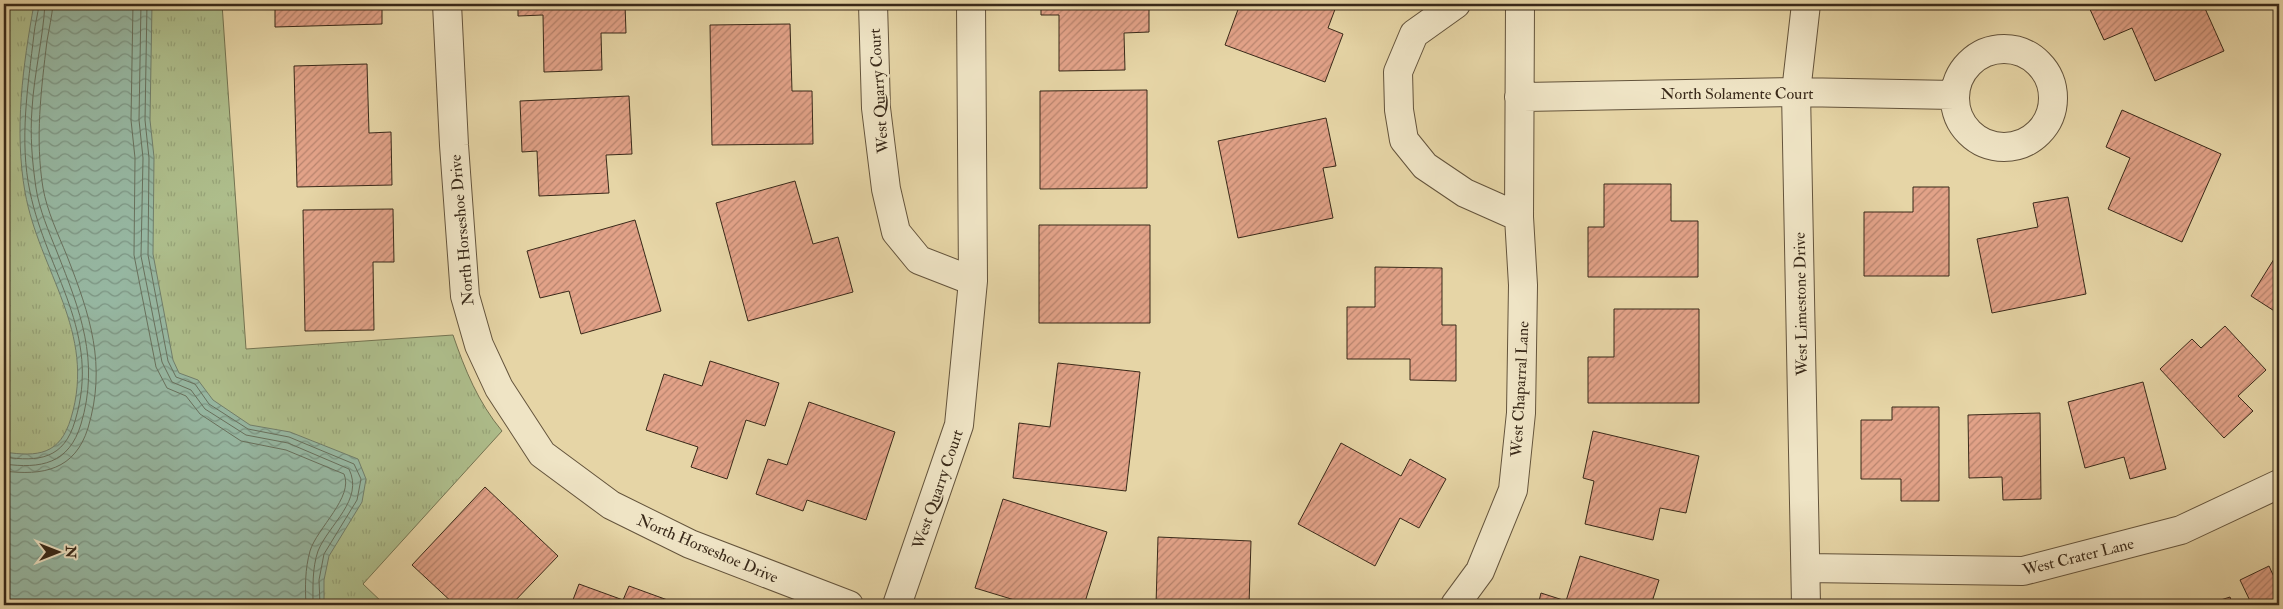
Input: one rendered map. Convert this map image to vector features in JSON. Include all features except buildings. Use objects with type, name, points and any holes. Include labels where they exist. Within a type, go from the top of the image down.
[{"type":"street","name":"North Horseshoe Drive","points":[[447,4],[454,145],[465,296],[479,345],[499,388],[542,454],[611,505],[690,544],[849,605]]},
{"type":"street","name":"West Quarry Court","points":[[873,4],[876,108],[886,189],[896,232],[920,260],[973,281]]},
{"type":"street","name":"West Quarry Court","points":[[896,605],[960,425],[973,281],[971,4]]},
{"type":"street","points":[[1456,4],[1414,34],[1398,72],[1399,110],[1404,140],[1425,166],[1465,193],[1519,217]]},
{"type":"street","name":"West Chaparral Lane","points":[[1455,605],[1480,571],[1513,490],[1521,413],[1523,284],[1519,217],[1520,4]]},
{"type":"street","name":"West Limestone Drive","points":[[1806,4],[1796,92],[1806,605]]},
{"type":"street","name":"North Solamente Court","points":[[1519,97],[1796,92],[1954,95]]},
{"type":"street","name":"West Crater Lane","points":[[1806,568],[2023,571],[2181,530],[2279,484]]},
{"type":"green space","points":[[4,4],[222,4],[246,349],[453,335],[473,385],[486,409],[502,431],[363,584],[385,605],[4,605]]},
{"type":"water","points":[[34,4],[152,4],[150,120],[154,157],[153,254],[173,360],[179,373],[198,380],[213,400],[250,425],[290,432],[358,459],[366,479],[362,502],[329,556],[324,580],[324,605],[4,605],[4,452],[37,453],[46,451],[61,440],[71,418],[77,387],[77,358],[72,330],[32,221],[22,169],[20,145],[21,98],[26,50]]}]
